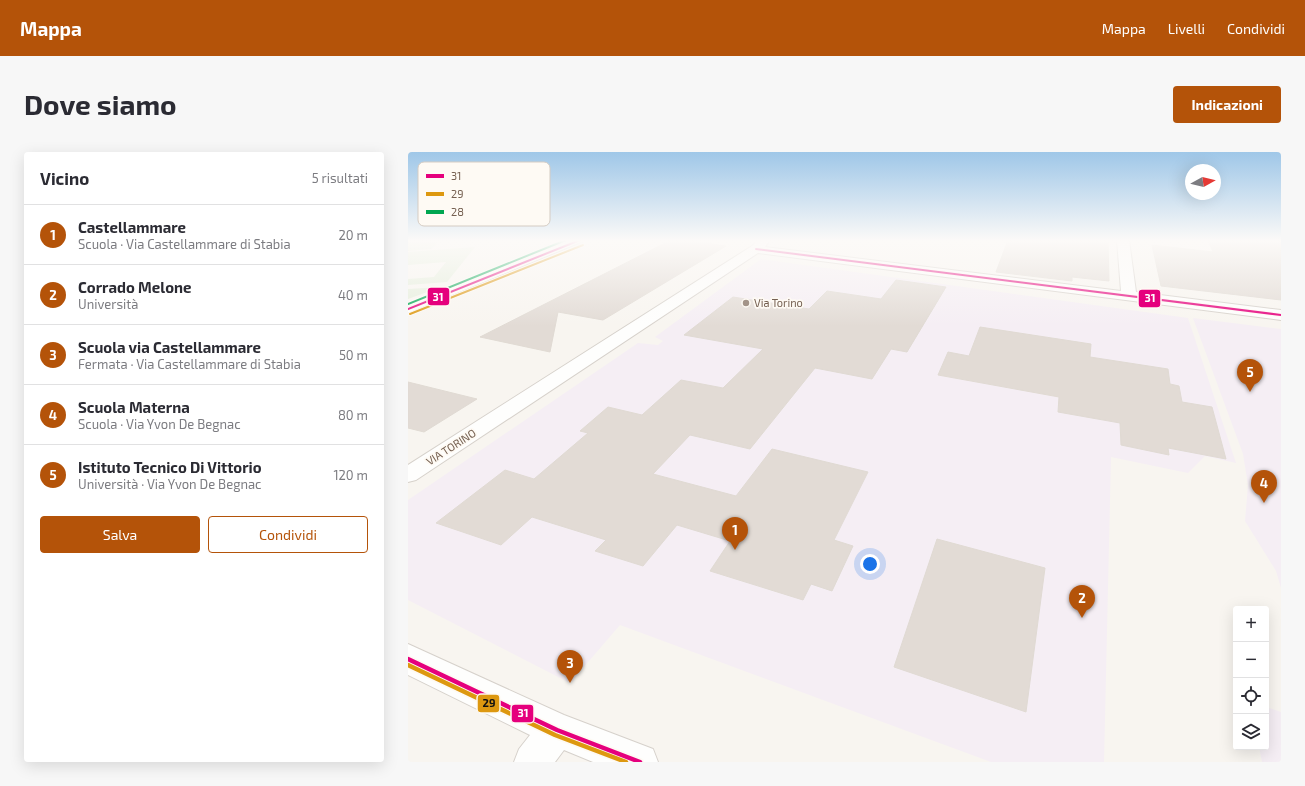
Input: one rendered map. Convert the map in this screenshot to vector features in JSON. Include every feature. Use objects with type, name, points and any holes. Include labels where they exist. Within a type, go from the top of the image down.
[{"type":"street","points":[[408,309],[510,268]]},
{"type":"street","name":"VIA TORINO","points":[[408,475],[725,268]]},
{"type":"street","points":[[914,268],[963,276],[1281,315]]},
{"type":"street","points":[[1126,268],[1128,296]]},
{"type":"street","points":[[408,659],[557,730],[640,762]]},
{"type":"street","points":[[532,762],[557,730]]},
{"type":"shaded area","points":[[748,268],[830,268],[1188,318],[1236,463],[1205,456],[1188,473],[1111,457],[1104,762],[991,762],[620,625],[570,683],[408,600],[408,500],[638,343],[658,345],[663,341],[655,337]]},
{"type":"shaded area","points":[[1193,318],[1281,329],[1281,588],[1276,571],[1245,521],[1248,485],[1243,454]]},
{"type":"shaded area","points":[[1269,708],[1281,712],[1281,762],[1262,762],[1260,750],[1269,750]]},
{"type":"green space","points":[[441,268],[458,268],[447,282],[408,285],[408,279],[434,277]]},
{"type":"green space","points":[[441,287],[408,299],[408,289]]},
{"type":"building","points":[[615,268],[689,268],[603,320],[558,312],[550,352],[480,337]]},
{"type":"building","points":[[997,268],[1109,268],[1109,281],[1072,277],[1072,281],[996,272]]},
{"type":"building","points":[[1157,268],[1281,268],[1281,300],[1161,286]]},
{"type":"building","points":[[896,280],[946,287],[907,352],[891,349],[872,379],[815,368],[750,449],[690,435],[653,474],[736,496],[772,449],[868,472],[834,540],[853,546],[832,591],[811,584],[803,600],[710,571],[730,541],[677,525],[643,566],[595,551],[606,540],[532,517],[501,545],[436,523],[505,470],[534,479],[588,433],[580,431],[608,407],[642,415],[681,380],[723,388],[763,349],[684,335],[733,297],[809,309],[827,291],[881,299]]},
{"type":"building","points":[[980,327],[1091,344],[1090,357],[1168,369],[1170,384],[1179,386],[1182,402],[1212,407],[1226,459],[1168,448],[1169,455],[1121,445],[1120,423],[1058,412],[1059,397],[938,375],[948,352],[969,356]]},
{"type":"building","points":[[408,382],[477,399],[424,432],[408,428]]},
{"type":"building","points":[[937,539],[1045,568],[1026,712],[894,667]]},
{"type":"transit line","name":"28","points":[[408,304],[496,268]]},
{"type":"transit line","name":"31","points":[[408,309],[509,268]]},
{"type":"transit line","name":"29","points":[[410,314],[524,268]]},
{"type":"transit line","name":"31","points":[[911,268],[1281,315]]},
{"type":"transit line","name":"31","points":[[408,659],[557,730],[640,762]]},
{"type":"transit line","name":"29","points":[[408,665],[555,735],[626,762]]},
{"type":"place","name":"Via Torino","points":[[746,303]]},
{"type":"place","name":"Istituto Tecnico Di Vittorio","points":[[1250,392]]},
{"type":"place","name":"Scuola Materna","points":[[1264,503]]},
{"type":"place","name":"Castellammare","points":[[735,550]]},
{"type":"place","name":"Corrado Melone","points":[[1082,618]]},
{"type":"place","name":"Scuola via Castellammare","points":[[570,683]]}]
